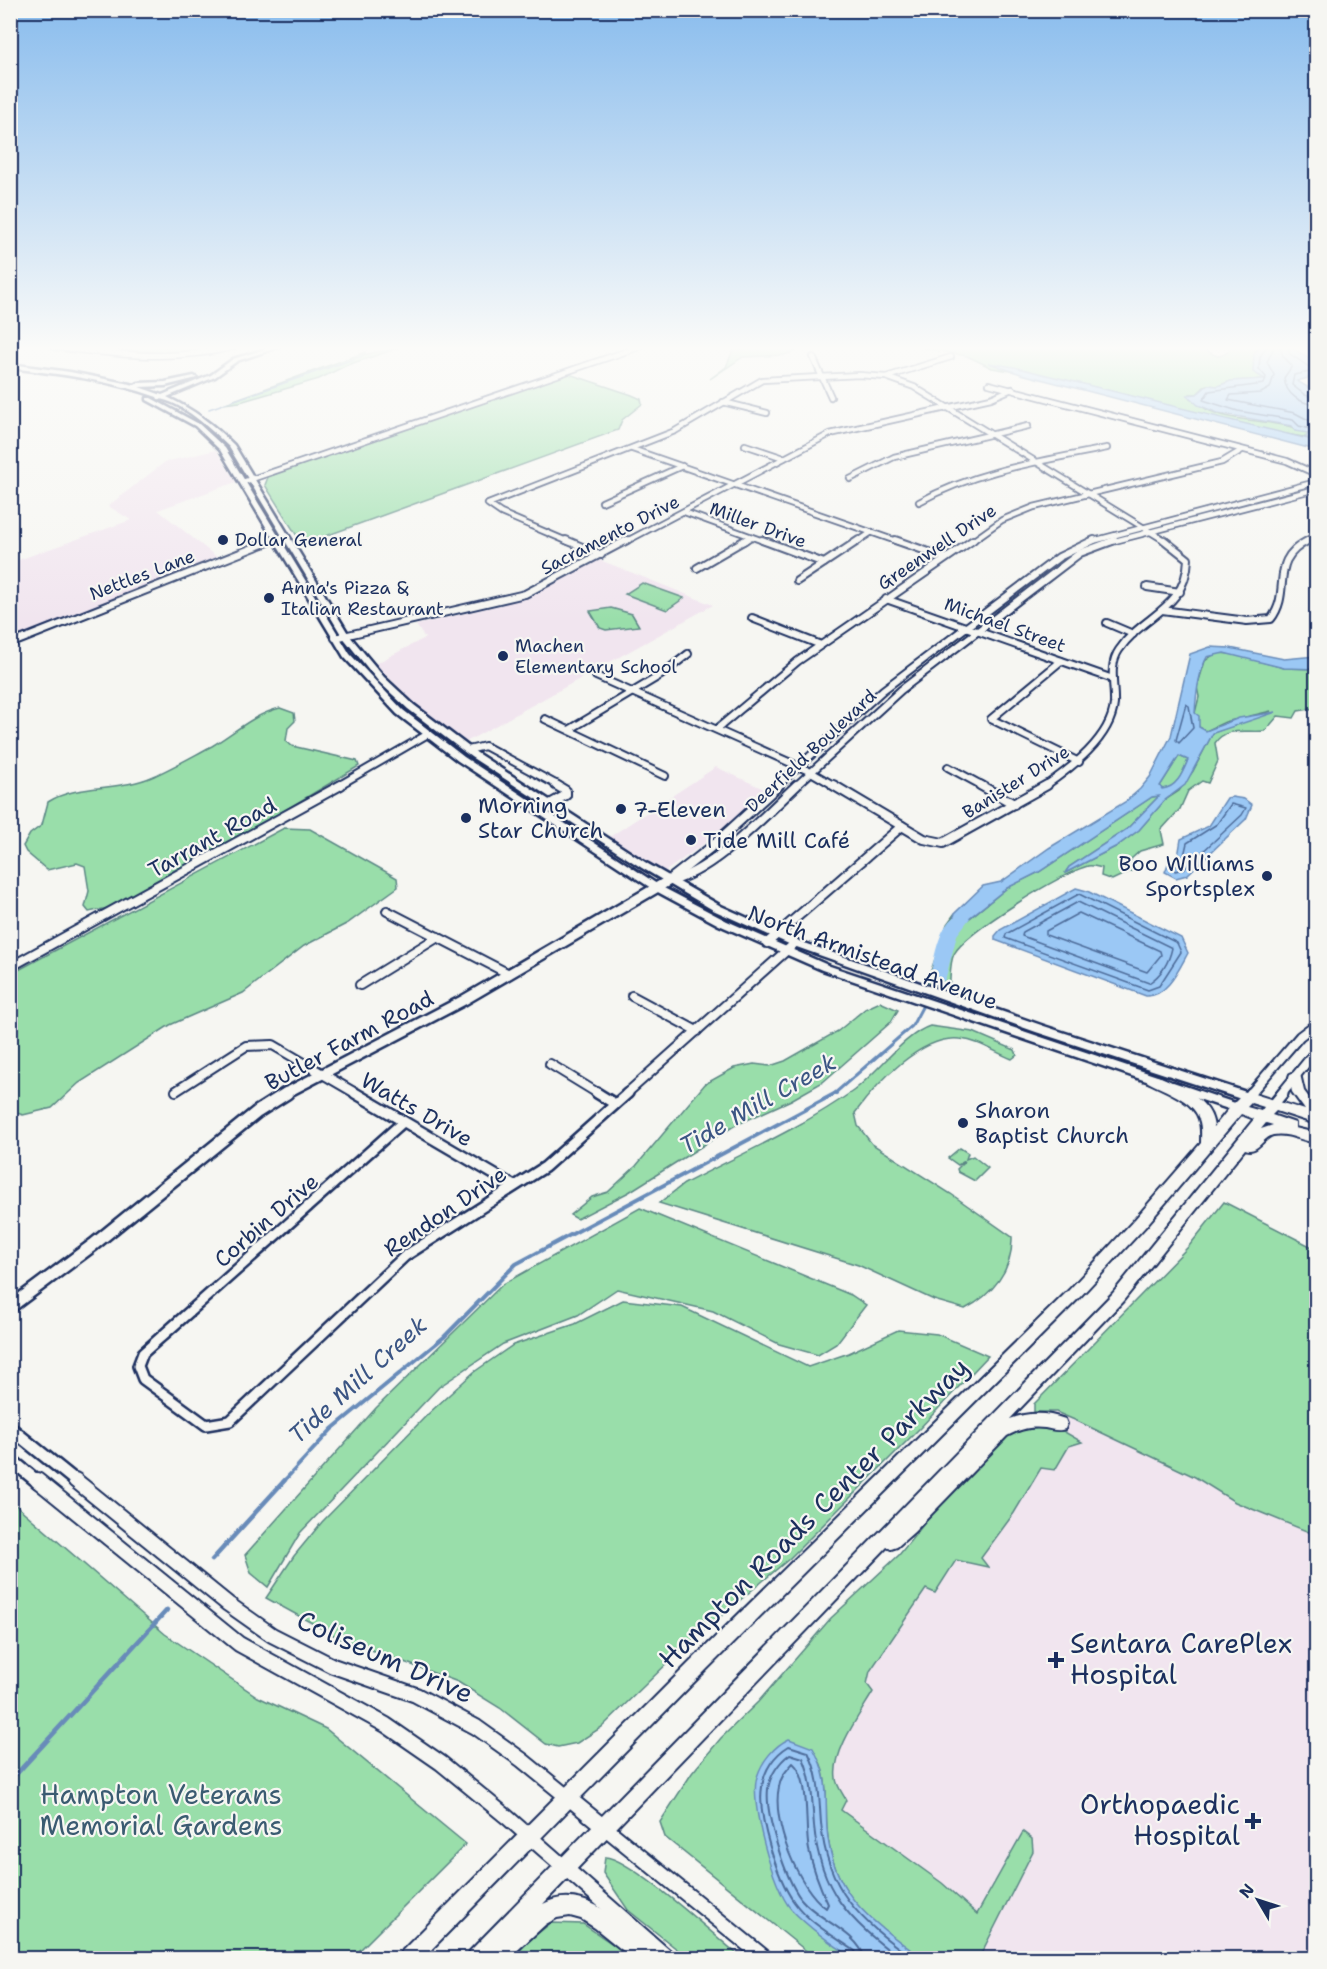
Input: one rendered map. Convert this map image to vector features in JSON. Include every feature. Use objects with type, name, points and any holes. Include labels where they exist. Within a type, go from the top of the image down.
[{"type":"main road","name":"North Armistead Avenue","points":[[213,439],[223,449],[335,638],[387,700],[428,734],[657,888],[786,951],[945,1003],[1317,1136]]},
{"type":"main road","name":"North Armistead Avenue","points":[[226,439],[346,636],[398,695],[468,750],[668,881],[717,908],[776,935],[922,995]]},
{"type":"main road","name":"North Armistead Avenue","points":[[945,1003],[1317,1118]]},
{"type":"main road","points":[[1295,1077],[1301,1098],[1317,1118]]},
{"type":"main road","points":[[1153,1079],[1194,1102],[1203,1112],[1209,1130],[1206,1146]]},
{"type":"main road","name":"Hampton Roads Center Parkway","points":[[409,1959],[1074,1294],[1140,1223],[1248,1097]]},
{"type":"main road","points":[[477,1959],[602,1827],[1118,1297],[1273,1105]]},
{"type":"main road","points":[[1182,1220],[1218,1188],[1263,1133],[1284,1130],[1317,1136]]},
{"type":"main road","points":[[865,1558],[908,1527],[1000,1431],[1014,1423],[1030,1420],[1059,1424]]},
{"type":"main road","points":[[495,1959],[537,1917],[551,1909],[569,1906],[593,1913],[647,1959]]},
{"type":"street","points":[[243,482],[369,439]]},
{"type":"street","points":[[601,555],[501,513],[488,504],[656,439]]},
{"type":"street","name":"Sacramento Drive","points":[[335,638],[525,594],[822,439]]},
{"type":"street","points":[[850,479],[894,457],[971,439]]},
{"type":"street","name":"Banister Drive","points":[[902,826],[934,842],[952,840],[1079,762],[1112,714],[1114,706],[1113,664],[1116,654],[1133,634],[1180,592],[1189,565],[1188,559],[1180,550],[1000,439]]},
{"type":"street","points":[[1199,439],[1294,463],[1317,474]]},
{"type":"street","points":[[745,445],[784,458]]},
{"type":"street","points":[[919,502],[938,490],[957,483],[1107,448]]},
{"type":"street","points":[[632,449],[946,558]]},
{"type":"street","name":"Greenwell Drive","points":[[717,729],[821,645],[992,526],[1014,514],[1222,462],[1242,450]]},
{"type":"street","points":[[602,502],[682,466]]},
{"type":"street","name":"Deerfield Boulevard","points":[[668,881],[674,874],[711,848],[883,690],[1070,550],[1096,539],[1142,526],[1317,482]]},
{"type":"street","name":"Deerfield Boulevard","points":[[668,881],[683,879],[726,850],[885,703],[1080,554],[1104,543],[1317,489]]},
{"type":"street","name":"Miller Drive","points":[[684,512],[824,563]]},
{"type":"street","points":[[797,581],[872,532]]},
{"type":"street","name":"Nettles Lane","points":[[10,644],[286,535]]},
{"type":"street","points":[[697,568],[751,537]]},
{"type":"street","points":[[1162,610],[1247,621],[1271,619],[1277,612],[1284,560],[1298,545],[1317,537]]},
{"type":"street","points":[[1148,587],[1180,592]]},
{"type":"street","name":"Michael Street","points":[[886,599],[1113,679]]},
{"type":"street","points":[[752,618],[821,645]]},
{"type":"street","points":[[1107,624],[1133,634]]},
{"type":"street","points":[[569,730],[633,692],[688,654]]},
{"type":"street","points":[[1061,661],[992,719],[1079,762]]},
{"type":"street","points":[[596,676],[811,772],[902,826],[767,943]]},
{"type":"street","points":[[545,719],[665,776]]},
{"type":"street","name":"Tarrant Road","points":[[10,967],[276,823],[428,734]]},
{"type":"street","points":[[468,750],[485,746],[566,791],[566,795],[550,804]]},
{"type":"street","points":[[948,767],[1014,804]]},
{"type":"street","name":"Butler Farm Road","points":[[10,1307],[93,1245],[257,1112],[319,1073],[464,1000],[668,881]]},
{"type":"street","points":[[387,911],[509,974]]},
{"type":"street","points":[[360,985],[438,937]]},
{"type":"street","name":"Rendon Drive","points":[[152,1344],[143,1353],[138,1363],[138,1372],[143,1379],[206,1425],[230,1421],[405,1256],[545,1167],[795,943]]},
{"type":"street","points":[[632,996],[697,1031]]},
{"type":"street","points":[[1248,1097],[1300,1036],[1317,1024]]},
{"type":"street","name":"Watts Drive","points":[[176,1091],[246,1046],[260,1043],[273,1045],[514,1186]]},
{"type":"street","points":[[1273,1105],[1317,1052]]},
{"type":"street","points":[[550,1064],[615,1104]]},
{"type":"street","name":"Corbin Drive","points":[[152,1344],[403,1122]]},
{"type":"street","name":"Coliseum Drive","points":[[10,1428],[253,1622],[318,1659],[416,1695],[456,1714],[503,1745],[765,1959]]},
{"type":"street","points":[[10,1459],[239,1644],[275,1668],[344,1700],[393,1729],[530,1836],[668,1959]]},
{"type":"shaded area","points":[[216,450],[236,482],[158,510],[219,559],[11,642],[10,563],[131,520],[108,506],[165,462]]},
{"type":"shaded area","points":[[600,560],[713,605],[464,743],[421,709],[375,664],[425,638],[416,625],[504,604],[531,594]]},
{"type":"shaded area","points":[[716,767],[766,790],[726,828],[663,873],[608,838]]},
{"type":"shaded area","name":"Sentara CarePlex Hospital","points":[[1034,1412],[1056,1412],[1077,1421],[1195,1477],[1235,1502],[1316,1535],[1316,1958],[815,1958],[665,1837],[660,1822],[692,1773],[721,1738],[758,1702],[831,1618],[899,1555],[936,1509],[968,1475]]},
{"type":"green space","points":[[377,439],[593,439],[323,537],[302,539],[297,536],[265,485],[268,477]]},
{"type":"green space","points":[[642,583],[684,598],[667,610],[625,594]]},
{"type":"green space","points":[[611,608],[632,614],[639,626],[606,630],[600,628],[590,611]]},
{"type":"green space","points":[[1216,653],[1233,654],[1284,668],[1316,669],[1316,708],[1298,711],[1294,718],[1278,716],[1265,731],[1237,731],[1225,734],[1215,743],[1218,761],[1208,783],[1202,781],[1188,791],[1180,809],[1161,830],[1164,844],[1140,851],[1131,859],[1133,870],[1112,880],[1101,876],[1102,868],[1090,866],[1058,879],[995,918],[962,944],[952,958],[949,990],[927,982],[947,924],[955,913],[950,934],[1007,888],[1039,872],[1152,797],[1159,796],[1127,829],[1069,867],[1065,873],[1117,846],[1139,830],[1165,800],[1179,791],[1193,771],[1213,733],[1271,711],[1225,722],[1206,731],[1199,727],[1195,713],[1199,697],[1197,687],[1205,661]]},
{"type":"green space","points":[[280,708],[294,713],[295,721],[288,728],[286,741],[292,746],[357,761],[359,766],[262,824],[108,908],[89,912],[85,907],[89,891],[85,866],[77,863],[47,870],[26,852],[23,846],[30,834],[42,825],[48,802],[72,792],[127,784],[154,776],[212,746],[253,719]]},
{"type":"green space","points":[[1179,756],[1188,760],[1182,774],[1172,786],[1162,789],[1160,786]]},
{"type":"green space","points":[[284,828],[310,829],[397,878],[398,887],[348,923],[304,946],[243,993],[170,1025],[79,1083],[52,1108],[23,1115],[11,1111],[11,974]]},
{"type":"green space","points":[[880,1002],[898,1010],[891,1022],[823,1082],[791,1100],[734,1126],[629,1192],[577,1219],[570,1215],[592,1197],[608,1192],[636,1166],[705,1084],[734,1068],[754,1064],[770,1066],[785,1061],[838,1031],[865,1009]]},
{"type":"green space","points":[[930,1026],[973,1032],[1015,1050],[1017,1055],[1012,1059],[980,1044],[960,1039],[931,1044],[901,1063],[875,1088],[855,1113],[858,1126],[872,1144],[951,1194],[1012,1237],[1005,1271],[992,1289],[975,1303],[965,1309],[934,1300],[858,1265],[659,1203],[684,1184],[792,1129],[834,1104],[853,1091],[901,1045],[920,1030]]},
{"type":"green space","points":[[960,1148],[968,1153],[966,1159],[973,1156],[988,1168],[975,1181],[958,1172],[957,1169],[965,1161],[958,1165],[948,1158]]},
{"type":"green space","points":[[1224,1202],[1316,1249],[1316,1535],[1235,1502],[1195,1477],[1077,1421],[1056,1412],[1034,1412],[1034,1404],[1189,1246]]},
{"type":"green space","points":[[640,1208],[851,1295],[866,1305],[836,1344],[818,1355],[779,1344],[713,1311],[617,1289],[578,1315],[503,1344],[439,1387],[300,1533],[268,1587],[251,1573],[245,1555],[376,1408],[503,1284]]},
{"type":"green space","points":[[623,1300],[682,1307],[808,1367],[849,1353],[898,1330],[937,1334],[988,1356],[920,1428],[789,1559],[683,1648],[602,1727],[577,1743],[558,1747],[546,1744],[500,1708],[458,1682],[339,1638],[266,1598],[294,1556],[322,1522],[427,1415],[474,1372],[513,1345],[575,1324]]},
{"type":"green space","points":[[1037,1427],[1063,1431],[1082,1442],[1069,1446],[1055,1470],[1041,1468],[1014,1513],[981,1558],[988,1567],[956,1560],[935,1593],[926,1589],[870,1671],[867,1684],[873,1692],[848,1734],[836,1768],[837,1784],[846,1800],[841,1810],[942,1883],[977,1914],[1023,1832],[1032,1839],[1033,1851],[979,1958],[921,1957],[910,1951],[872,1920],[843,1885],[831,1855],[827,1828],[825,1781],[820,1762],[808,1924],[855,1958],[815,1958],[665,1837],[660,1822],[692,1773],[721,1738],[758,1702],[831,1618],[899,1555],[936,1509],[1011,1431]]},
{"type":"green space","name":"Hampton Veterans Memorial Gardens","points":[[11,1501],[165,1634],[258,1697],[326,1729],[466,1844],[352,1958],[11,1958]]},
{"type":"green space","points":[[605,1857],[634,1870],[653,1884],[742,1958],[688,1958],[628,1910],[603,1873]]},
{"type":"green space","points":[[551,1923],[583,1924],[633,1958],[514,1958],[527,1942]]},
{"type":"water","points":[[1273,439],[1308,439],[1316,439],[1316,450]]},
{"type":"water","points":[[1210,647],[1230,648],[1284,659],[1316,656],[1316,669],[1284,668],[1224,653],[1207,657],[1201,670],[1197,692],[1195,713],[1199,716],[1199,727],[1206,731],[1239,718],[1276,712],[1213,733],[1185,785],[1165,800],[1139,830],[1117,846],[1065,873],[1069,867],[1127,829],[1159,796],[1152,797],[1039,872],[1007,888],[949,934],[955,913],[983,886],[1001,882],[1049,848],[1125,802],[1140,789],[1150,777],[1171,736],[1190,654]],"holes":[[[1179,756],[1188,760],[1176,783],[1162,789],[1160,786]]]},
{"type":"water","points":[[1227,798],[1244,799],[1252,805],[1246,819],[1187,875],[1176,878],[1165,872],[1168,864],[1178,857],[1181,839],[1209,826]]},
{"type":"water","points":[[1076,888],[1087,891],[1181,938],[1188,953],[1166,987],[1160,992],[1146,996],[995,940],[1000,930]]},
{"type":"water","points":[[789,1739],[813,1748],[822,1769],[826,1787],[827,1829],[831,1852],[846,1890],[872,1919],[922,1958],[876,1960],[853,1957],[812,1928],[791,1909],[784,1899],[764,1845],[755,1789],[759,1771],[765,1760],[778,1746]]},
{"type":"waterway","name":"Tide Mill Creek","points":[[938,977],[949,934],[962,918]]},
{"type":"waterway","name":"Tide Mill Creek","points":[[834,1094],[912,1026],[938,977]]},
{"type":"waterway","name":"Tide Mill Creek","points":[[283,1482],[332,1429],[444,1337],[516,1264],[836,1093]]},
{"type":"waterway","name":"Tide Mill Creek","points":[[212,1560],[285,1480]]},
{"type":"waterway","name":"Tide Mill Creek","points":[[10,1781],[167,1610]]},
{"type":"place","name":"Dollar General","points":[[223,540]]},
{"type":"place","name":"Anna's Pizza & Italian Restaurant","points":[[269,598]]},
{"type":"place","name":"Machen Elementary School","points":[[503,656]]},
{"type":"place","name":"7-Eleven","points":[[621,809]]},
{"type":"place","name":"Morning Star Church","points":[[466,818]]},
{"type":"place","name":"Tide Mill Café","points":[[691,840]]},
{"type":"place","name":"Boo Williams Sportsplex","points":[[1267,876]]},
{"type":"place","name":"Sharon Baptist Church","points":[[963,1123]]},
{"type":"place","name":"Sentara CarePlex Hospital","points":[[1056,1660]]},
{"type":"place","name":"Orthopaedic Hospital","points":[[1253,1821]]}]
